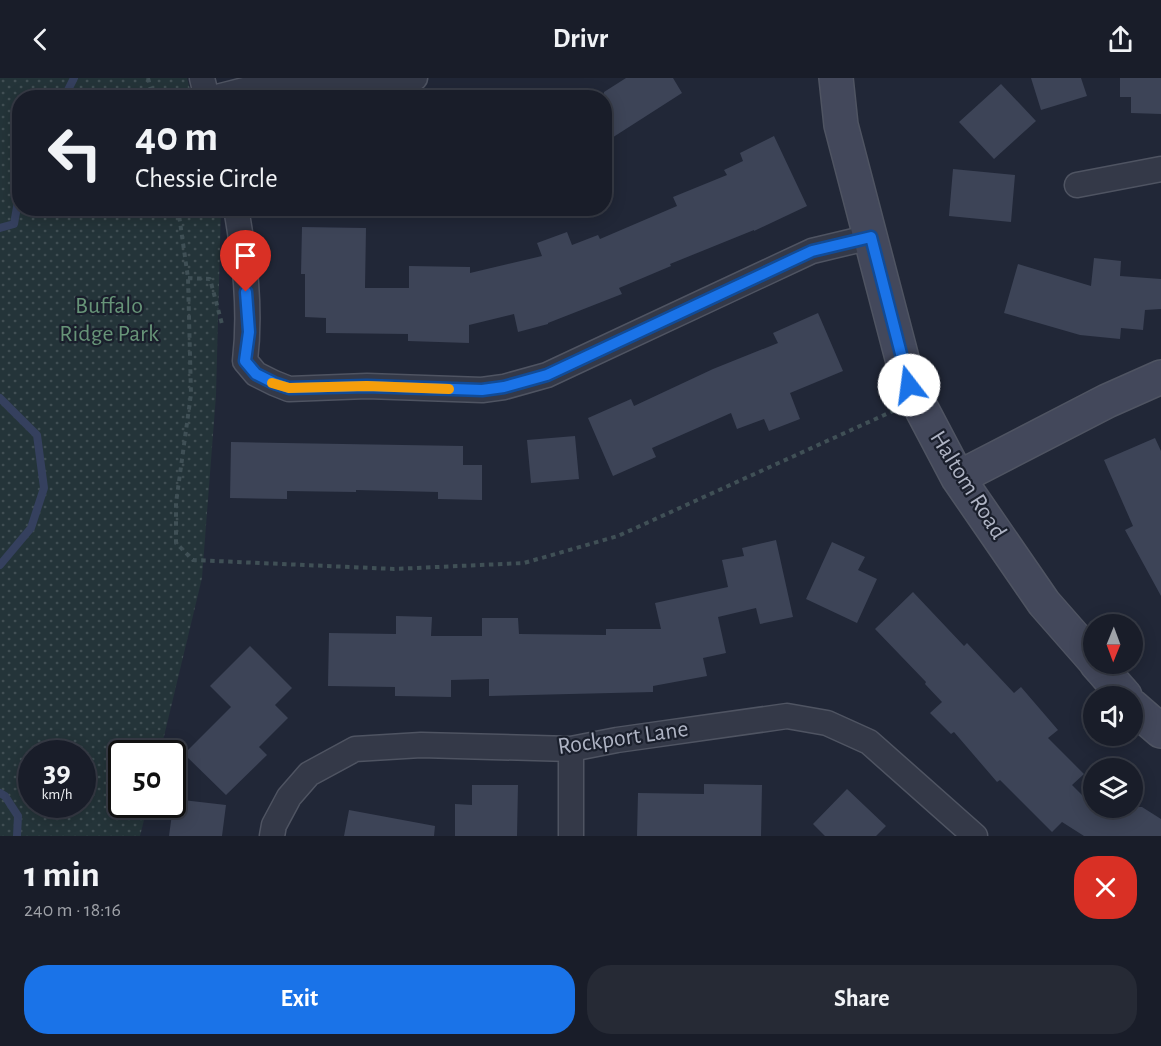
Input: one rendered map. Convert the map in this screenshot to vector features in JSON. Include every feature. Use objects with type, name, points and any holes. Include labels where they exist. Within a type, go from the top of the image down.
[{"type":"main road","name":"Haltom Road","points":[[836,78],[841,125],[909,385],[958,478],[1044,603],[1083,648]]},
{"type":"main road","points":[[958,478],[1107,401],[1161,377]]},
{"type":"main road","name":"Haltom Road","points":[[1106,674],[1117,686]]},
{"type":"main road","points":[[1143,715],[1161,731]]},
{"type":"street","points":[[244,90],[264,85],[415,78]]},
{"type":"street","points":[[1077,185],[1161,169]]},
{"type":"street","points":[[237,216],[244,253],[249,332],[245,361],[256,374],[289,388],[367,386],[482,390],[504,387],[547,375],[812,251],[871,237]]},
{"type":"street","name":"Rockport Lane","points":[[272,836],[274,825],[289,796],[309,774],[355,749],[421,745],[571,749],[787,716],[827,723],[869,742],[975,836]]},
{"type":"street","points":[[571,749],[571,836]]},
{"type":"path","points":[[179,216],[188,278],[191,394],[176,502],[176,543],[193,560],[394,569],[524,563],[618,536],[917,400]]},
{"type":"path","points":[[188,278],[210,279],[223,327],[249,332]]},
{"type":"green space","name":"Buffalo Ridge Park","points":[[0,78],[187,78],[190,90],[12,90],[12,216],[221,216],[216,395],[202,578],[163,740],[108,740],[108,818],[144,818],[140,836],[0,836]]},
{"type":"building","points":[[626,78],[673,78],[682,93],[612,138],[612,90],[607,90]]},
{"type":"building","points":[[1031,78],[1081,78],[1087,96],[1041,110]]},
{"type":"building","points":[[1120,78],[1161,78],[1161,114],[1131,113],[1131,97],[1120,97]]},
{"type":"building","points":[[1001,84],[1036,121],[994,159],[959,122]]},
{"type":"building","points":[[774,136],[807,206],[754,231],[670,264],[671,266],[619,288],[622,294],[548,324],[518,332],[514,314],[469,325],[469,343],[408,341],[408,334],[326,333],[326,318],[305,317],[305,274],[301,274],[302,227],[366,228],[365,288],[409,288],[409,266],[470,267],[470,273],[542,256],[537,243],[567,232],[572,245],[598,235],[600,239],[677,206],[673,197],[727,175],[724,170],[743,161],[740,153]]},
{"type":"building","points":[[953,169],[1015,175],[1011,222],[949,216]]},
{"type":"building","points":[[1094,258],[1121,261],[1120,276],[1161,279],[1161,309],[1145,310],[1143,330],[1121,328],[1120,339],[1080,335],[1004,313],[1018,264],[1091,286]]},
{"type":"building","points":[[818,313],[843,371],[790,393],[800,419],[769,431],[764,419],[737,429],[731,413],[652,448],[656,457],[613,476],[588,418],[631,399],[634,406],[713,369],[778,343],[773,333]]},
{"type":"building","points":[[575,436],[579,479],[531,483],[527,440]]},
{"type":"building","points":[[1155,438],[1161,451],[1161,596],[1125,530],[1133,526],[1104,460]]},
{"type":"building","points":[[231,442],[463,446],[463,465],[482,465],[482,500],[438,499],[438,492],[356,490],[356,492],[287,491],[287,499],[230,498]]},
{"type":"building","points":[[776,540],[793,617],[760,624],[756,608],[718,617],[726,653],[703,658],[707,676],[653,686],[653,692],[489,696],[489,679],[451,680],[451,697],[395,696],[395,687],[328,686],[329,633],[396,634],[396,616],[432,617],[431,636],[482,636],[482,618],[518,618],[519,634],[606,635],[606,629],[661,629],[655,603],[728,587],[722,560],[744,556],[742,548]]},
{"type":"building","points":[[832,542],[865,557],[858,570],[877,579],[857,623],[806,599]]},
{"type":"building","points":[[913,592],[964,646],[967,643],[1014,693],[1021,687],[1058,730],[1048,738],[1083,773],[1072,785],[1083,796],[1083,818],[1143,818],[1143,808],[1161,819],[1161,836],[1084,836],[1062,822],[1052,832],[1000,780],[997,782],[954,732],[951,734],[930,713],[942,702],[875,629]]},
{"type":"building","points":[[250,646],[292,688],[275,705],[288,718],[259,747],[267,755],[226,795],[186,756],[186,752],[231,707],[210,686]]},
{"type":"building","points":[[704,784],[762,785],[761,836],[637,836],[638,793],[704,794]]},
{"type":"building","points":[[472,785],[518,785],[517,836],[455,836],[455,804],[472,805]]},
{"type":"building","points":[[847,789],[886,826],[876,836],[825,836],[813,824]]},
{"type":"building","points":[[186,800],[226,805],[222,836],[169,836],[171,818],[186,818]]},
{"type":"building","points":[[349,810],[435,826],[434,836],[344,836]]},
{"type":"waterway","points":[[68,90],[74,78]]},
{"type":"waterway","points":[[0,228],[14,224],[15,216]]},
{"type":"waterway","points":[[0,398],[37,435],[44,488],[31,528],[0,565]]},
{"type":"waterway","points":[[0,793],[5,796],[18,816],[17,836]]},
{"type":"slow traffic","points":[[272,383],[289,388],[367,386],[449,389]]},
{"type":"route","points":[[246,292],[249,332],[245,361],[256,374],[274,383],[289,388],[367,386],[482,390],[504,387],[547,375],[812,251],[871,237],[909,385]]}]
